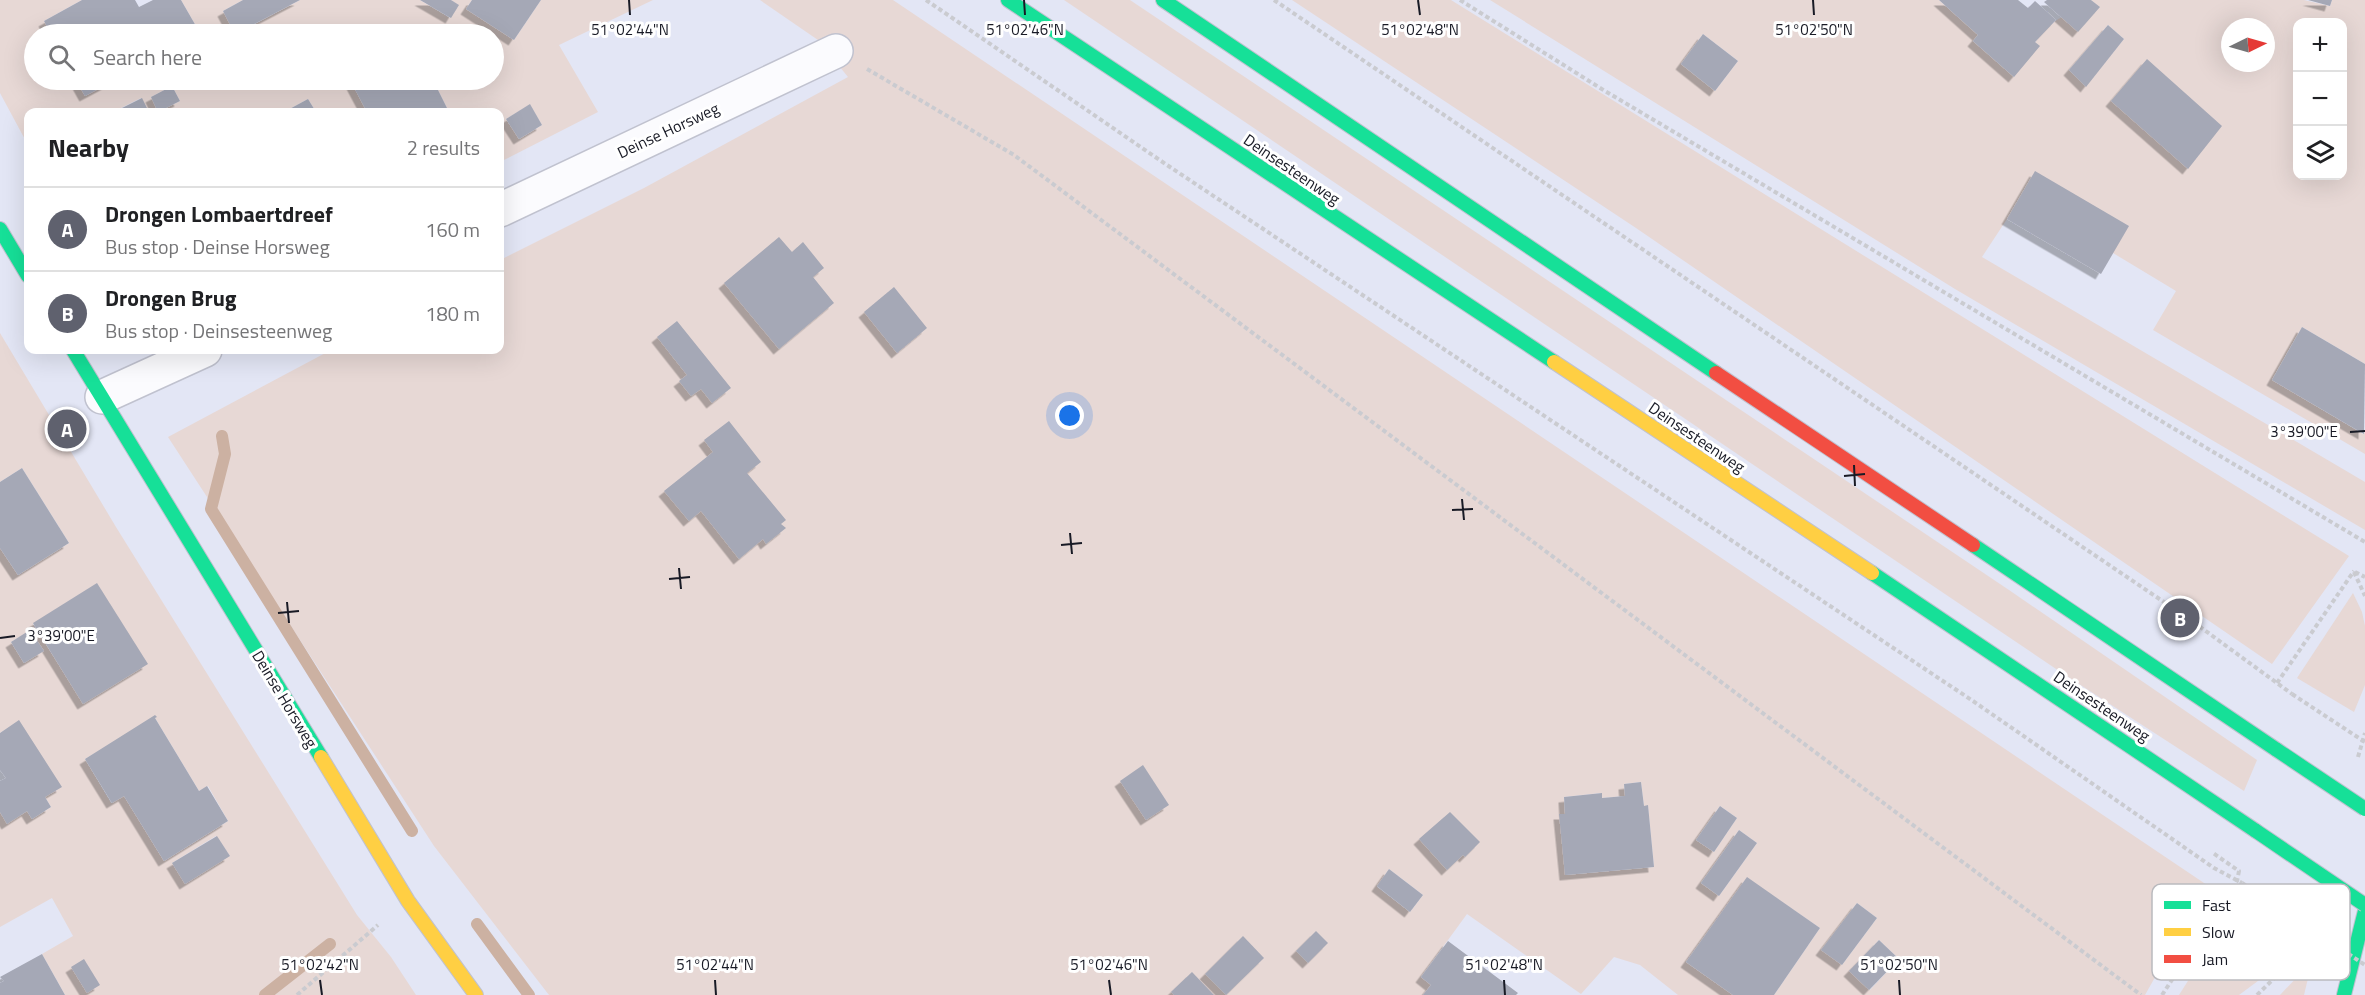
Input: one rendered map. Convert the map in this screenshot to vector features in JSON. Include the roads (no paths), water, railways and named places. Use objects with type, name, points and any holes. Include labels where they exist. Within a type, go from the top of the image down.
[{"type":"main road","name":"Deinsesteenweg","points":[[1008,0],[2056,695],[2334,884]]},
{"type":"main road","points":[[1163,0],[2365,809]]},
{"type":"main road","points":[[0,230],[24,269]]},
{"type":"main road","name":"Deinse Horsweg","points":[[75,354],[408,901],[476,995]]},
{"type":"main road","name":"Deinsesteenweg","points":[[2350,895],[2365,905]]},
{"type":"main road","points":[[2350,971],[2365,911]]},
{"type":"main road","points":[[2344,995],[2348,980]]},
{"type":"street","name":"Deinse Horsweg","points":[[504,208],[836,51]]},
{"type":"street","points":[[102,397],[195,354]]},
{"type":"waterway","points":[[222,436],[225,454],[211,509],[412,831]]},
{"type":"waterway","points":[[477,924],[529,995]]},
{"type":"waterway","points":[[265,995],[330,944]]},
{"type":"place","name":"Drongen Lombaertdreef","points":[[67,429]]},
{"type":"place","name":"Drongen Brug","points":[[2180,618]]}]
